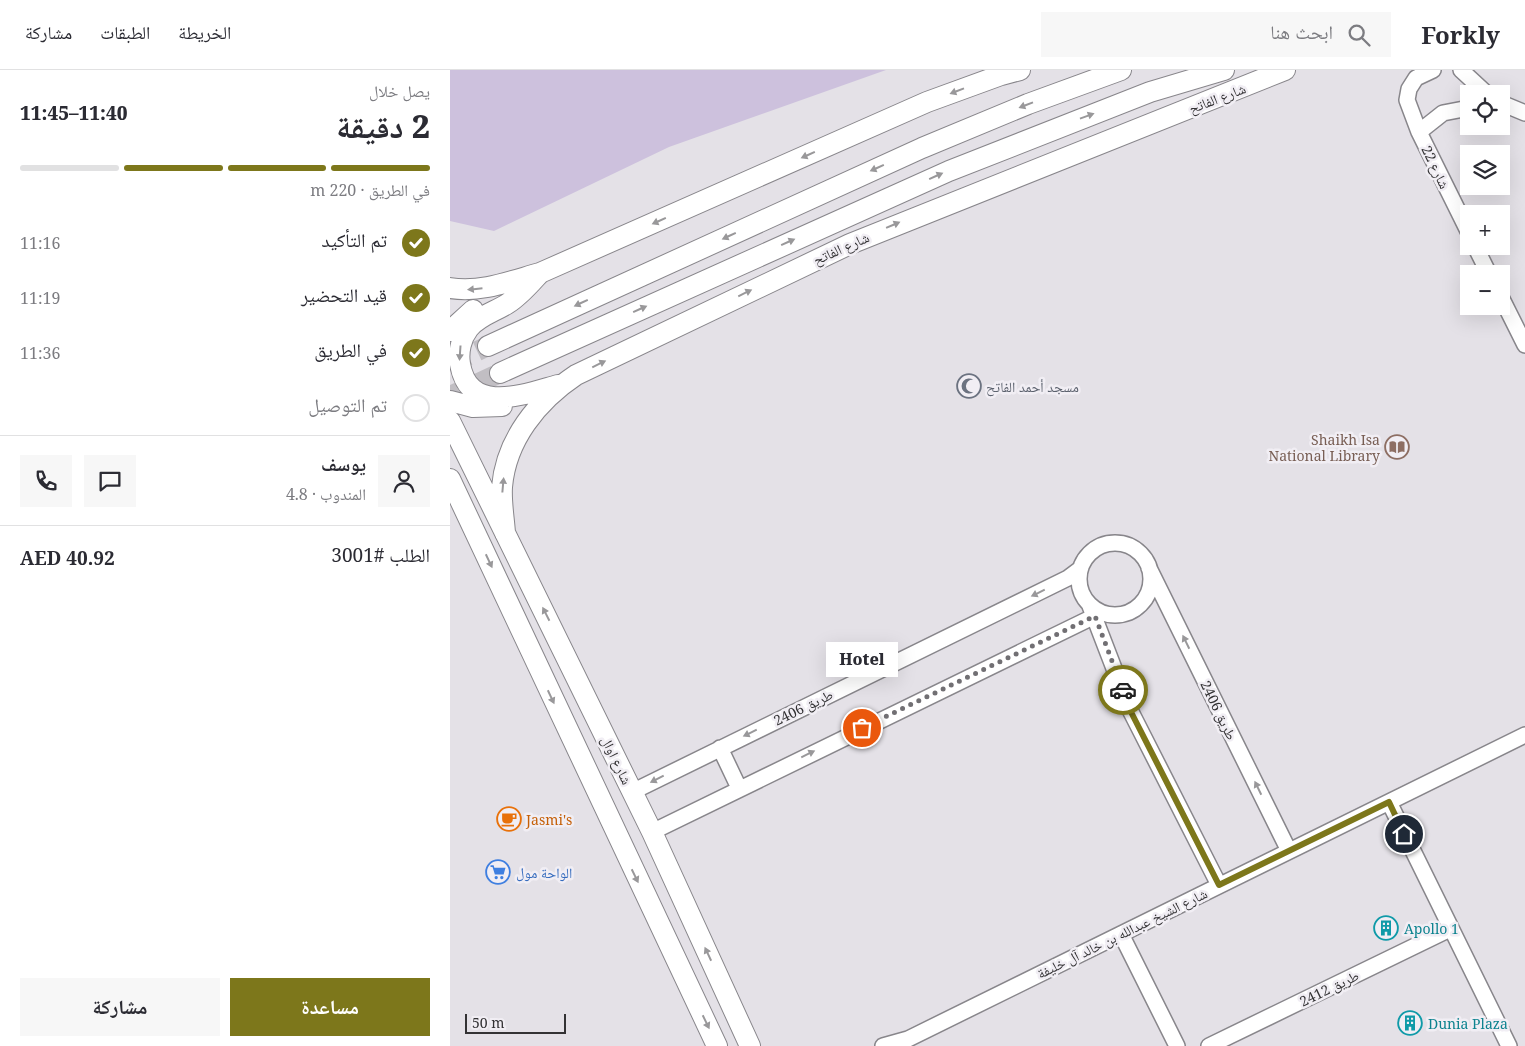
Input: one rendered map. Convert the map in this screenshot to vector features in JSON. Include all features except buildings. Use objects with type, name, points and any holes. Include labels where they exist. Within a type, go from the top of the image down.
[{"type":"main road","points":[[450,331],[473,310],[540,273],[927,102],[1001,74],[1020,70]]},
{"type":"main road","points":[[488,346],[930,144],[1028,104],[1121,70]]},
{"type":"main road","points":[[500,373],[948,171],[1117,104],[1224,70]]},
{"type":"main road","name":"شارع الفاتح","points":[[505,533],[502,489],[506,463],[513,445],[532,415],[563,383],[576,375],[850,244],[1285,70]]},
{"type":"main road","points":[[450,288],[468,290],[488,287],[540,273]]},
{"type":"main road","points":[[540,273],[516,298],[481,317],[467,330],[460,349],[461,369],[470,386],[478,393],[495,398],[505,398],[563,383]]},
{"type":"main road","points":[[450,400],[473,406],[496,407],[538,397],[563,383]]},
{"type":"main road","name":"شارع اوال","points":[[451,426],[652,832],[750,1046]]},
{"type":"main road","points":[[451,489],[468,517],[602,806],[718,1046]]},
{"type":"main road","points":[[602,806],[632,792]]},
{"type":"main road","points":[[621,846],[652,832]]},
{"type":"street","name":"شارع 22","points":[[1432,70],[1416,78],[1409,89],[1407,100],[1418,130],[1460,215]]},
{"type":"street","points":[[1461,70],[1477,85]]},
{"type":"street","points":[[1418,130],[1444,113],[1460,110]]},
{"type":"street","points":[[1510,315],[1525,345]]},
{"type":"street","points":[[652,832],[1095,612],[1121,615],[1139,607],[1150,590],[1150,568],[1138,551],[1117,543],[1105,544],[1094,549],[1086,558],[1080,569],[1080,589],[1095,612],[1130,710],[1219,885]]},
{"type":"street","name":"طريق 2406","points":[[1150,568],[1289,852]]},
{"type":"street","name":"طريق 2406","points":[[632,792],[1060,582],[1080,569]]},
{"type":"street","name":"شارع الشيخ عبدالله بن خالد آل خليفة","points":[[883,1046],[905,1042],[1525,735]]},
{"type":"street","points":[[720,748],[739,788]]},
{"type":"street","points":[[1389,802],[1509,1046]]},
{"type":"street","name":"طريق 2412","points":[[1209,1046],[1450,929]]},
{"type":"street","points":[[1121,934],[1177,1046]]},
{"type":"shaded area","points":[[450,70],[886,70],[669,147],[494,231],[450,221]]},
{"type":"tunnel","points":[[450,364],[488,346]]},
{"type":"tunnel","points":[[450,396],[500,373]]},
{"type":"way so far","points":[[862,728],[1095,616],[1123,690]]},
{"type":"place","name":"مسجد أحمد الفاتح","points":[[969,386]]},
{"type":"place","name":"Shaikh Isa National Library","points":[[1397,447]]},
{"type":"place","name":"Hotel","points":[[862,728]]},
{"type":"place","name":"Jasmi's","points":[[509,819]]},
{"type":"place","name":"الواحة مول","points":[[498,872]]},
{"type":"place","name":"Apollo 1","points":[[1386,928]]},
{"type":"place","name":"Dunia Plaza","points":[[1410,1023]]},
{"type":"route","points":[[1123,690],[1130,710],[1219,885],[1389,802],[1404,834]]}]
